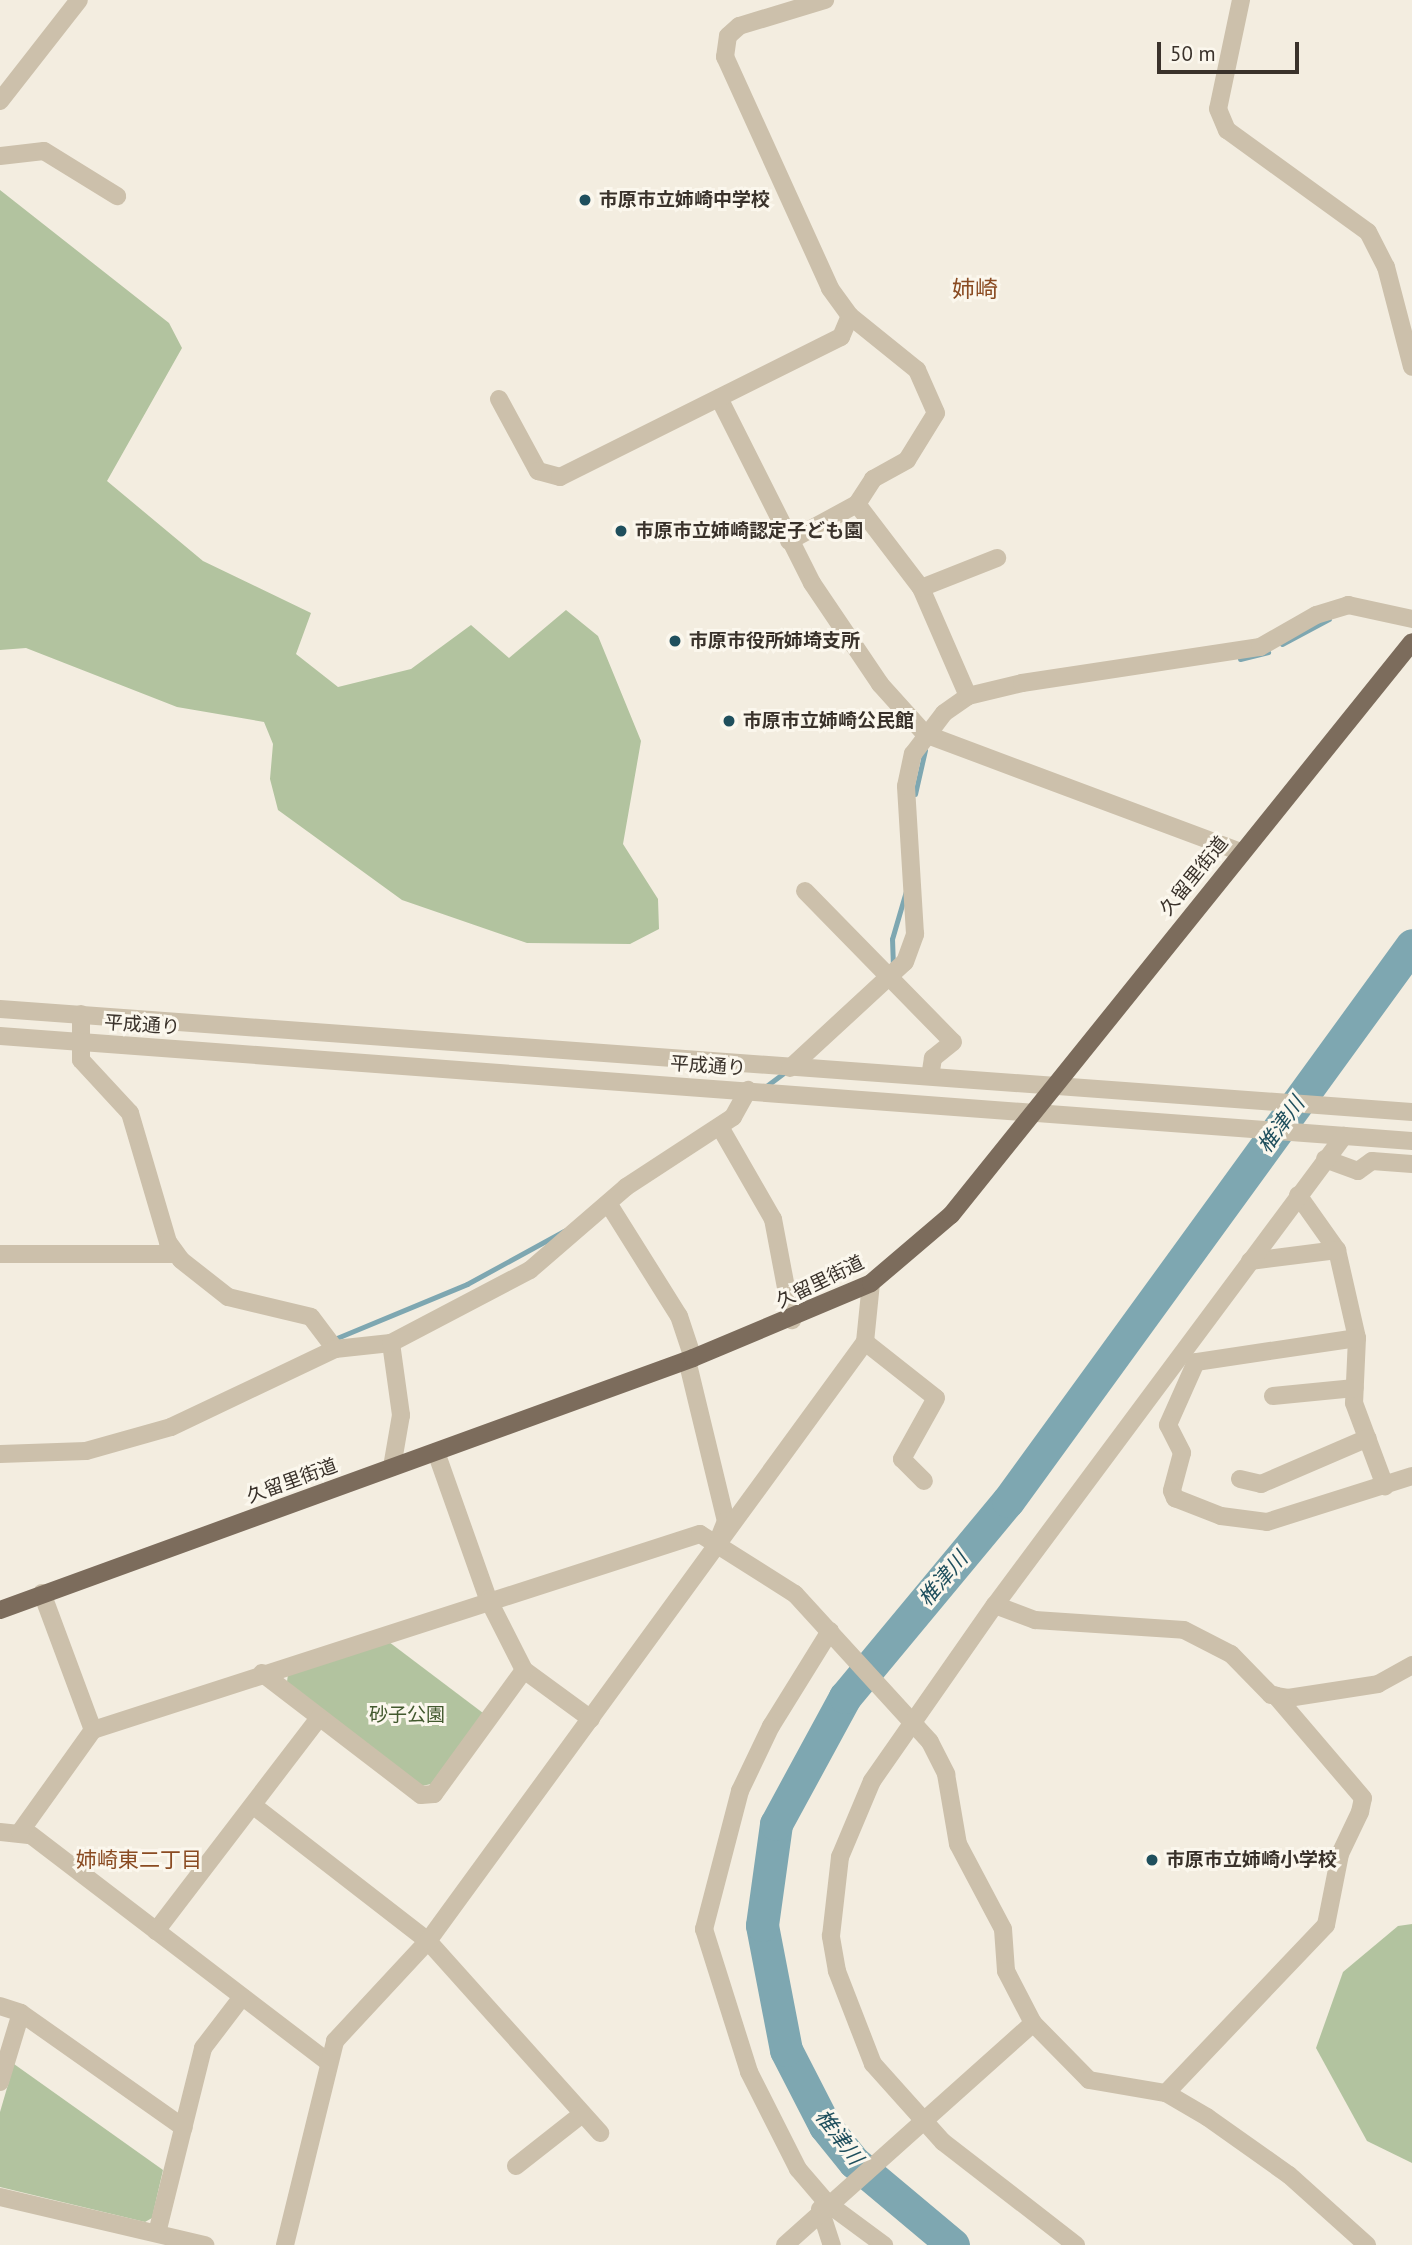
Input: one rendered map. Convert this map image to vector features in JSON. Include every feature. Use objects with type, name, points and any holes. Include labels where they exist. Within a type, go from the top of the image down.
[{"type":"main road","name":"久留里街道","points":[[0,1610],[690,1359],[792,1320],[871,1283],[951,1215],[1240,852],[1412,642]]},
{"type":"street","points":[[0,101],[79,0]]},
{"type":"street","points":[[789,541],[857,504],[873,479],[907,460],[936,413],[916,370],[850,316],[830,288],[725,57],[728,36],[739,26],[825,0]]},
{"type":"street","points":[[1241,0],[1218,109],[1227,130],[1368,232],[1386,267],[1412,367]]},
{"type":"street","points":[[0,156],[44,151],[117,196]]},
{"type":"street","points":[[499,400],[538,471],[560,477],[841,337],[850,316]]},
{"type":"street","points":[[719,398],[789,541],[880,684],[926,734],[1240,852]]},
{"type":"street","points":[[857,504],[921,588],[968,696]]},
{"type":"street","points":[[921,588],[997,558]]},
{"type":"street","points":[[790,1068],[891,977],[915,934],[906,786],[912,754],[926,734],[968,696],[1260,647],[1316,615],[1348,605],[1412,619]]},
{"type":"street","points":[[806,891],[953,1042],[933,1058],[930,1076]]},
{"type":"street","name":"平成通り","points":[[0,1009],[748,1066],[930,1076],[1412,1112]]},
{"type":"street","points":[[81,1014],[81,1060],[130,1113],[176,1254],[228,1297],[311,1317],[335,1349]]},
{"type":"street","name":"平成通り","points":[[0,1036],[1032,1112],[1196,1120],[1412,1140]]},
{"type":"street","points":[[0,1454],[86,1451],[171,1427],[335,1349],[391,1343],[530,1270],[608,1203],[720,1127],[748,1090]]},
{"type":"street","points":[[720,1127],[773,1219],[792,1320]]},
{"type":"street","points":[[1076,2245],[921,2121],[858,2038],[831,1936],[840,1857],[852,1818],[995,1605],[1325,1159],[1339,1135]]},
{"type":"street","points":[[1325,1159],[1358,1171],[1372,1161],[1412,1164]]},
{"type":"street","points":[[1298,1195],[1337,1250],[1357,1338],[1353,1403],[1385,1486]]},
{"type":"street","points":[[608,1203],[679,1316],[726,1521],[718,1543]]},
{"type":"street","points":[[1250,1261],[1337,1250]]},
{"type":"street","points":[[0,1254],[176,1254]]},
{"type":"street","points":[[285,2245],[335,2041],[428,1941],[865,1342],[871,1283]]},
{"type":"street","points":[[1168,1425],[1190,1369],[1204,1356],[1357,1338]]},
{"type":"street","points":[[865,1342],[936,1398],[902,1459],[924,1481]]},
{"type":"street","points":[[391,1343],[401,1415],[392,1467]]},
{"type":"street","points":[[1273,1396],[1355,1388]]},
{"type":"street","points":[[1137,1413],[1168,1425],[1182,1453],[1175,1498],[1221,1516],[1267,1522],[1412,1476]]},
{"type":"street","points":[[1240,1479],[1261,1484],[1368,1438]]},
{"type":"street","points":[[436,1452],[488,1599],[524,1670],[591,1719]]},
{"type":"street","points":[[20,1832],[93,1730],[682,1536],[700,1534],[795,1594],[915,1722],[946,1774],[958,1844],[1003,1930],[1006,1971],[1033,2023],[1089,2080],[1166,2093],[1289,2175],[1367,2245]]},
{"type":"street","points":[[42,1593],[93,1730]]},
{"type":"street","points":[[995,1605],[1035,1620],[1184,1630],[1231,1654],[1275,1695],[1363,1798],[1360,1812],[1340,1854],[1326,1925],[1166,2093]]},
{"type":"street","points":[[830,1631],[771,1726],[740,1791],[704,1929],[749,2072],[798,2169],[823,2206],[832,2245]]},
{"type":"street","points":[[1275,1695],[1369,1686],[1412,1665]]},
{"type":"street","points":[[262,1673],[421,1795],[434,1794],[524,1670]]},
{"type":"street","points":[[156,1931],[319,1718]]},
{"type":"street","points":[[254,1806],[428,1941],[600,2133]]},
{"type":"street","points":[[0,1832],[20,1832],[328,2062]]},
{"type":"street","points":[[157,2233],[202,2048],[242,1997]]},
{"type":"street","points":[[0,2006],[21,2013],[184,2128]]},
{"type":"street","points":[[0,2082],[21,2013]]},
{"type":"street","points":[[785,2245],[823,2206],[1033,2023]]},
{"type":"street","points":[[516,2166],[582,2114]]},
{"type":"street","points":[[0,2197],[205,2245]]},
{"type":"street","points":[[823,2206],[884,2245]]},
{"type":"green space","points":[[0,190],[169,323],[182,348],[107,481],[203,561],[311,613],[296,654],[338,687],[411,669],[471,625],[509,658],[566,610],[598,636],[641,741],[623,844],[658,899],[659,929],[630,944],[527,943],[402,900],[278,810],[270,779],[273,744],[264,722],[177,707],[26,648],[0,650]]},
{"type":"green space","name":"砂子公園","points":[[389,1642],[483,1713],[431,1784],[422,1786],[287,1682],[288,1674]]},
{"type":"green space","points":[[1412,1924],[1412,2163],[1367,2141],[1316,2048],[1343,1972],[1398,1926]]},
{"type":"green space","points":[[14,2064],[163,2170],[152,2218],[145,2222],[0,2187],[0,2112]]},
{"type":"waterway","points":[[1282,644],[1329,619]]},
{"type":"waterway","points":[[1240,659],[1268,652]]},
{"type":"waterway","points":[[915,794],[925,750]]},
{"type":"waterway","points":[[893,967],[892,939],[906,891]]},
{"type":"waterway","name":"椎津川","points":[[953,2245],[854,2162],[825,2126],[786,2050],[762,1925],[776,1824],[845,1697],[1008,1501],[1412,945]]},
{"type":"waterway","points":[[765,1087],[785,1072]]},
{"type":"waterway","points":[[332,1340],[467,1284],[564,1231]]},
{"type":"place","name":"市原市立姉崎中学校","points":[[585,200]]},
{"type":"place","name":"市原市立姉崎認定子ども園","points":[[621,531]]},
{"type":"place","name":"市原市役所姉埼支所","points":[[675,641]]},
{"type":"place","name":"市原市立姉崎公民館","points":[[729,721]]},
{"type":"place","name":"市原市立姉崎小学校","points":[[1152,1860]]},
{"type":"district","name":"姉崎","points":[[975,289]]},
{"type":"district","name":"姉崎東二丁目","points":[[139,1860]]}]
